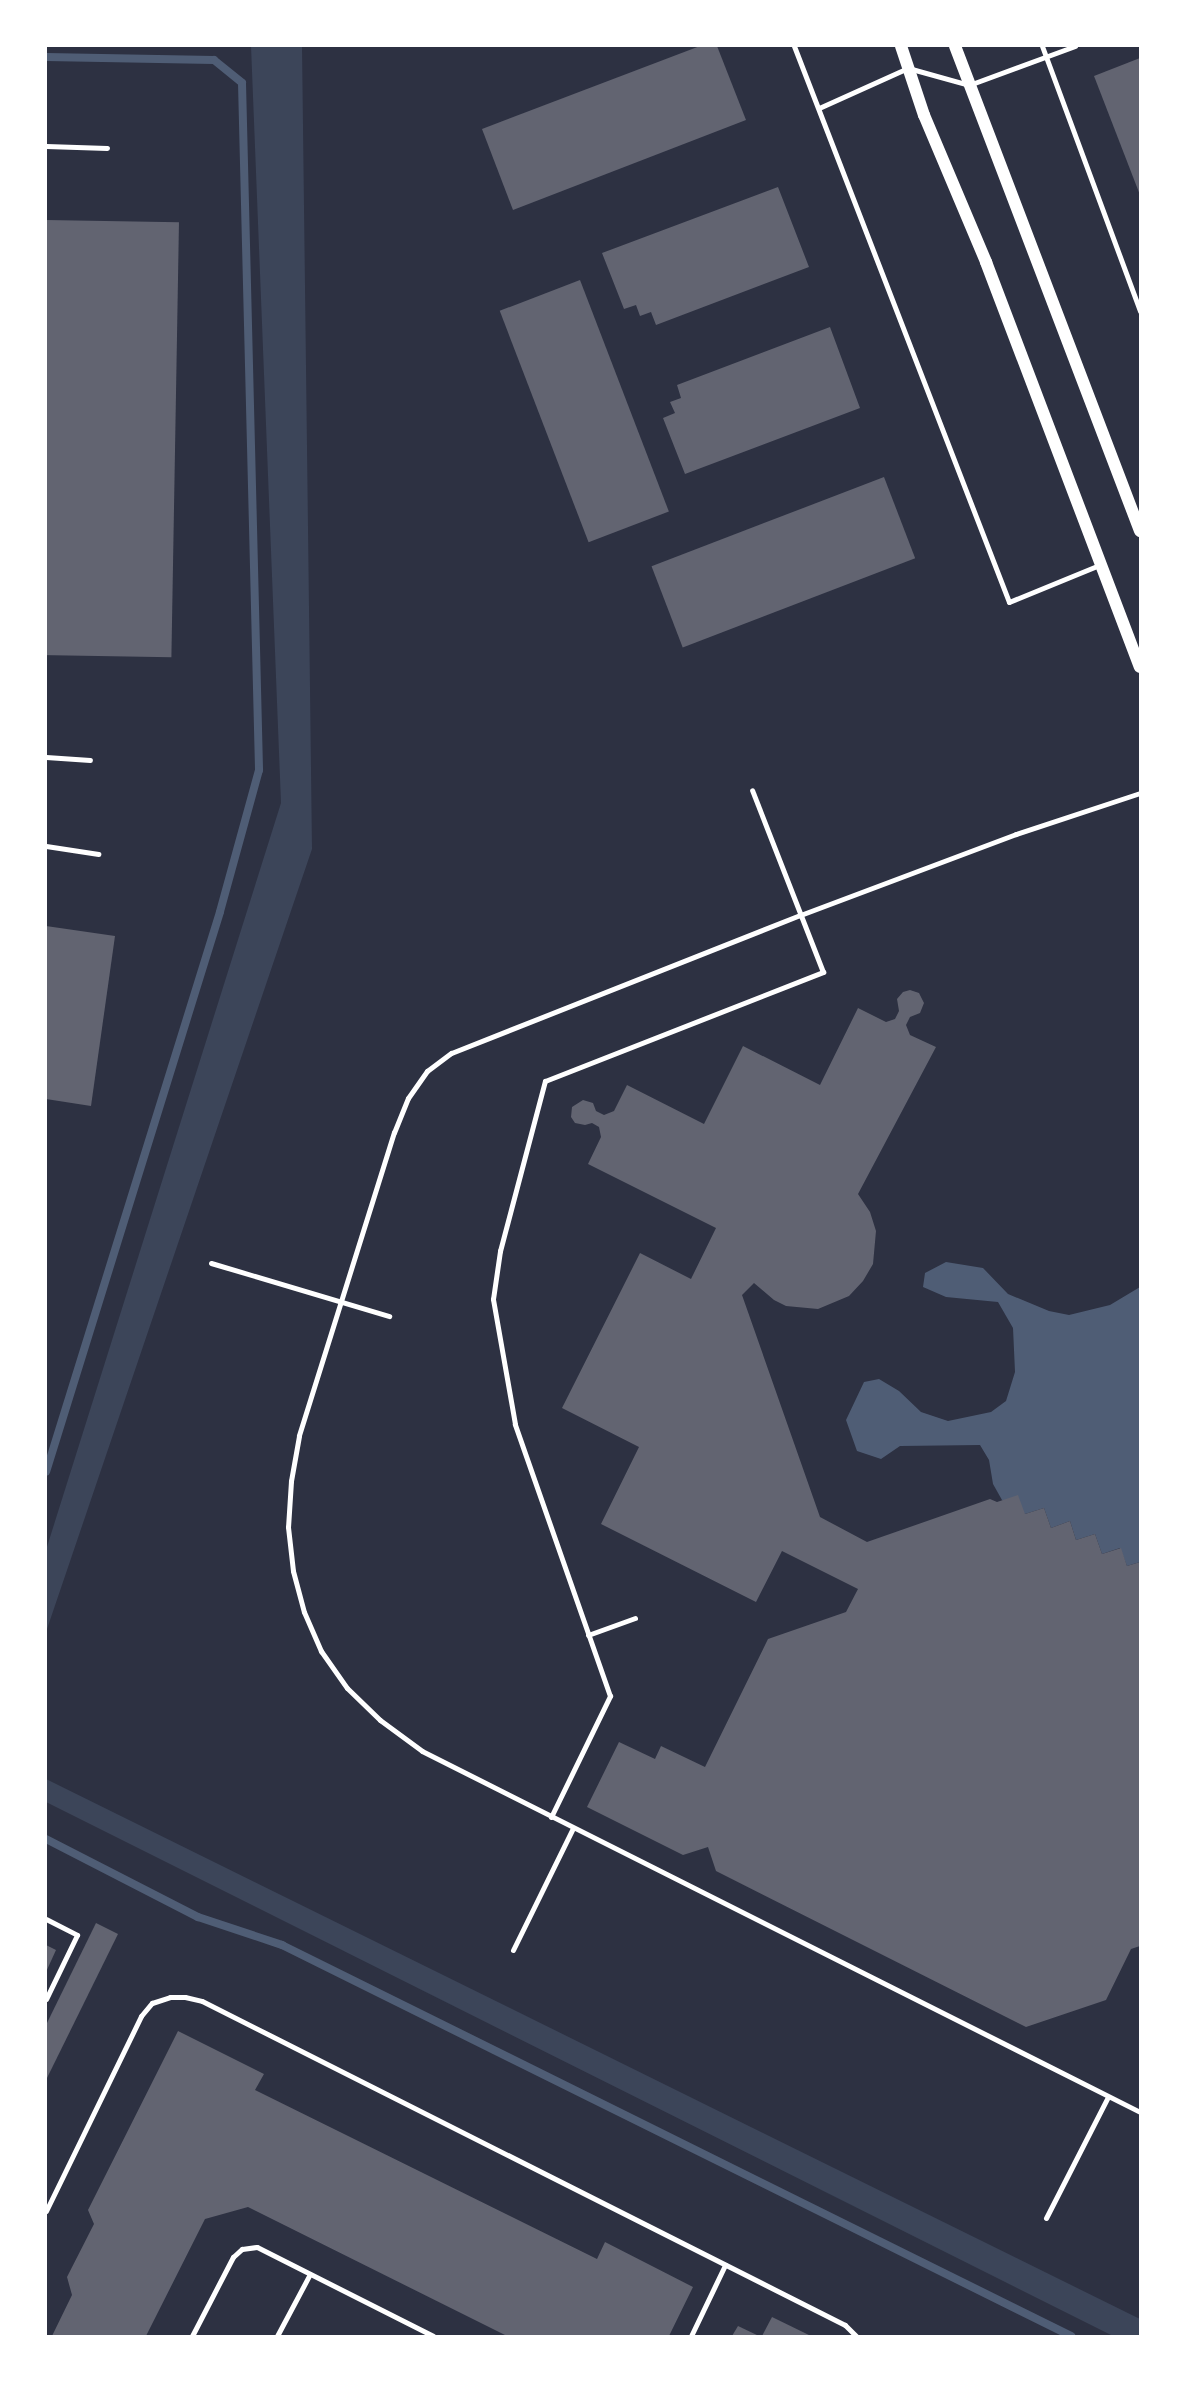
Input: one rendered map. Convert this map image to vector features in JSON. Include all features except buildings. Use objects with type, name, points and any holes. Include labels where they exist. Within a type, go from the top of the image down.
[{"type":"street","points":[[901,46],[924,115],[986,262],[1140,667]]},
{"type":"street","points":[[955,46],[1140,531]]},
{"type":"lane","points":[[794,46],[1009,602],[1099,565]]},
{"type":"lane","points":[[1042,46],[1140,311]]},
{"type":"lane","points":[[819,108],[908,68],[969,85],[1075,46]]},
{"type":"lane","points":[[46,146],[107,148]]},
{"type":"lane","points":[[46,757],[90,760]]},
{"type":"lane","points":[[551,1817],[610,1696],[515,1424],[494,1299],[500,1251],[545,1081],[822,972],[752,790]]},
{"type":"lane","points":[[1140,793],[1016,834],[800,915],[451,1053],[427,1071],[408,1098],[394,1132],[299,1436],[291,1482],[289,1538],[293,1571],[304,1612],[321,1651],[341,1680],[380,1720],[422,1751],[1140,2112]]},
{"type":"lane","points":[[46,846],[98,854]]},
{"type":"lane","points":[[211,1263],[389,1316]]},
{"type":"lane","points":[[588,1635],[635,1618]]},
{"type":"lane","points":[[513,1950],[573,1828]]},
{"type":"lane","points":[[46,1919],[77,1935],[46,1999]]},
{"type":"lane","points":[[46,2211],[141,2016],[152,2003],[170,1997],[185,1997],[215,2007],[845,2325],[856,2336]]},
{"type":"lane","points":[[1046,2218],[1108,2097]]},
{"type":"lane","points":[[192,2336],[233,2257],[242,2249],[257,2247],[433,2336]]},
{"type":"lane","points":[[691,2336],[725,2265]]},
{"type":"lane","points":[[278,2336],[310,2274]]},
{"type":"shaded area","points":[[251,46],[302,46],[312,849],[46,1632],[46,1550],[281,803]]},
{"type":"shaded area","points":[[946,1262],[983,1268],[1008,1294],[1049,1311],[1069,1315],[1110,1305],[1140,1287],[1140,1562],[1127,1566],[1120,1548],[1102,1554],[1095,1534],[1076,1540],[1070,1521],[1051,1528],[1044,1508],[1025,1514],[1002,1500],[993,1484],[989,1460],[980,1445],[900,1446],[881,1459],[857,1451],[846,1420],[864,1382],[879,1379],[899,1391],[921,1412],[948,1421],[991,1412],[1006,1401],[1015,1372],[1013,1328],[998,1302],[946,1297],[923,1287],[925,1273]]},
{"type":"shaded area","points":[[46,1779],[1140,2319],[1140,2336],[1113,2336],[46,1802]]},
{"type":"waterway","points":[[46,57],[214,60],[242,83],[259,770],[220,912],[46,1472]]},
{"type":"waterway","points":[[46,1839],[198,1917],[282,1945],[1071,2336]]}]
